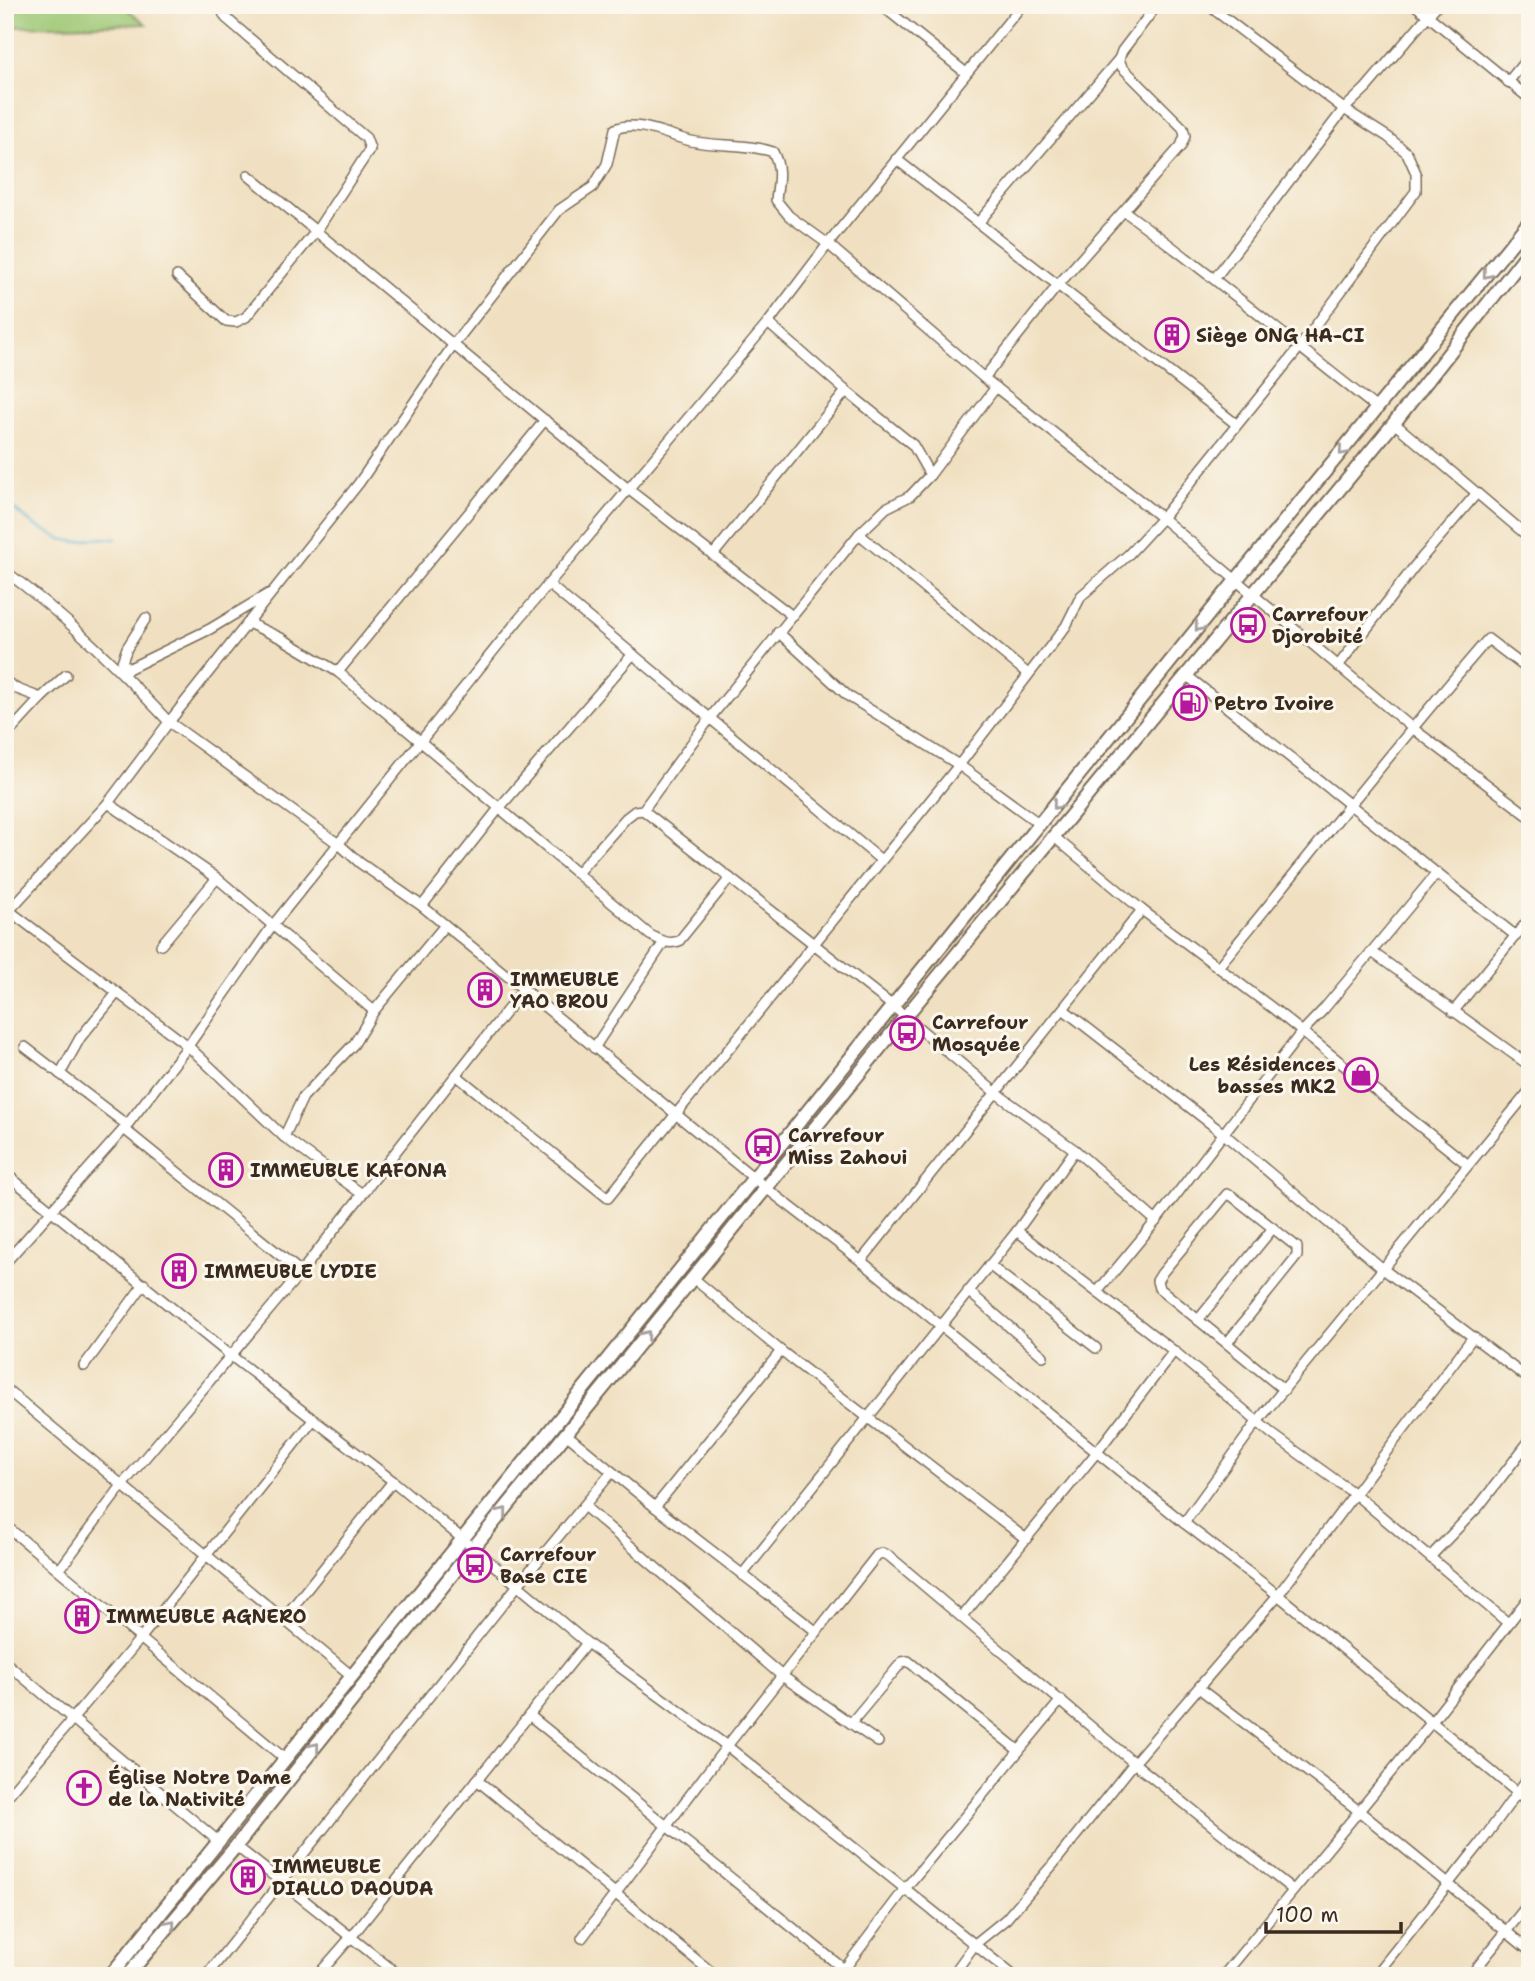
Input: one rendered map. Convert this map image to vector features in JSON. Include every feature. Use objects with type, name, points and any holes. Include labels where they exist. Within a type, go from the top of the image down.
[{"type":"main road","points":[[127,1976],[236,1846],[754,1179],[1237,579],[1530,221]]},
{"type":"main road","points":[[110,1976],[352,1676],[566,1434],[1252,593],[1394,423],[1530,250]]},
{"type":"street","points":[[177,276],[226,321],[236,322],[246,317],[317,229],[370,149],[369,142],[226,18],[219,5]]},
{"type":"street","points":[[881,5],[966,73]]},
{"type":"street","points":[[5,1263],[125,1127],[188,1046],[273,926],[548,584],[768,323],[828,244],[1021,5]]},
{"type":"street","points":[[978,223],[1119,59],[1122,51],[1157,5]]},
{"type":"street","points":[[456,1076],[608,1198],[959,765],[1066,626],[1081,596],[1128,555],[1161,518],[1299,348],[1416,191],[1416,173],[1407,153],[1388,137],[1343,109],[1208,5]]},
{"type":"street","points":[[1415,5],[1530,99]]},
{"type":"street","points":[[1215,278],[1343,109],[1366,88],[1437,5]]},
{"type":"street","points":[[1508,82],[1530,55]]},
{"type":"street","points":[[984,378],[1058,285],[1181,146],[1185,136],[1184,128],[1122,67],[1119,59]]},
{"type":"street","points":[[362,1194],[284,1137],[188,1046],[6,911],[108,803],[359,483],[454,344],[559,210],[593,187],[607,164],[615,129],[619,127],[637,127],[707,144],[762,148],[773,152],[779,163],[780,176],[776,200],[789,216],[828,244],[984,378],[1237,579],[1412,727],[1530,817]]},
{"type":"street","points":[[896,159],[1236,424]]},
{"type":"street","points":[[248,175],[317,229],[628,489],[791,615]]},
{"type":"street","points":[[1124,211],[1215,278],[1378,409]]},
{"type":"street","points":[[768,323],[913,445],[930,475]]},
{"type":"street","points":[[643,810],[710,718],[791,615],[859,534],[886,508],[909,496],[930,475],[996,387]]},
{"type":"street","points":[[713,555],[846,391]]},
{"type":"street","points":[[338,672],[545,419]]},
{"type":"street","points":[[1394,423],[1530,538]]},
{"type":"street","points":[[1338,666],[1414,567],[1477,493]]},
{"type":"street","points":[[859,534],[1028,674]]},
{"type":"street","points":[[5,571],[126,672],[169,722],[422,906],[754,1179],[861,1261],[1184,1523],[1278,1595],[1530,1802]]},
{"type":"street","points":[[548,584],[881,860]]},
{"type":"street","points":[[126,672],[210,629],[273,591]]},
{"type":"street","points":[[126,672],[122,662],[124,655],[146,618]]},
{"type":"street","points":[[248,623],[281,638],[338,672],[650,935],[664,942],[679,941],[730,878]]},
{"type":"street","points":[[778,632],[848,696],[959,765],[1041,825]]},
{"type":"street","points":[[1218,967],[1351,806],[1412,727],[1488,639],[1530,671]]},
{"type":"street","points":[[422,906],[500,807],[633,654]]},
{"type":"street","points":[[5,737],[66,674]]},
{"type":"street","points":[[1186,676],[1516,936]]},
{"type":"street","points":[[5,681],[17,689],[41,698]]},
{"type":"street","points":[[108,803],[217,878],[374,1011]]},
{"type":"street","points":[[578,872],[626,818],[635,811],[643,810],[894,1007],[996,1093],[1075,1150],[1156,1221]]},
{"type":"street","points":[[1053,836],[1142,910],[1467,1164]]},
{"type":"street","points":[[1098,1292],[1301,1033],[1372,953],[1437,873]]},
{"type":"street","points":[[161,945],[217,878]]},
{"type":"street","points":[[861,1261],[1142,910]]},
{"type":"street","points":[[1453,1012],[1530,918]]},
{"type":"street","points":[[284,1137],[303,1097],[354,1044],[374,1011],[445,925]]},
{"type":"street","points":[[594,1048],[664,942]]},
{"type":"street","points":[[1372,953],[1530,1066]]},
{"type":"street","points":[[60,1569],[123,1485],[300,1272],[523,990]]},
{"type":"street","points":[[60,1073],[80,1038],[117,993]]},
{"type":"street","points":[[1063,1009],[1224,1134],[1383,1269],[1530,1380]]},
{"type":"street","points":[[24,1047],[60,1073],[300,1272]]},
{"type":"street","points":[[1184,1523],[1257,1422],[1530,1090]]},
{"type":"street","points":[[742,1575],[1017,1231],[1075,1150]]},
{"type":"street","points":[[5,1173],[230,1355],[393,1481],[587,1643],[727,1746],[1013,1976]]},
{"type":"street","points":[[1227,1343],[1297,1256],[1297,1247],[1227,1194],[1170,1262],[1157,1281],[1159,1289],[1284,1390]]},
{"type":"street","points":[[1198,1320],[1273,1228]]},
{"type":"street","points":[[1017,1231],[1174,1350],[1257,1422],[1356,1495],[1508,1623]]},
{"type":"street","points":[[989,1265],[1096,1348]]},
{"type":"street","points":[[693,1278],[867,1419],[1026,1539]]},
{"type":"street","points":[[84,1366],[144,1284]]},
{"type":"street","points":[[968,1291],[1043,1356]]},
{"type":"street","points":[[952,1976],[975,1944],[1006,1919],[1134,1763],[1278,1595],[1473,1337]]},
{"type":"street","points":[[962,1618],[1097,1452],[1174,1350]]},
{"type":"street","points":[[655,1507],[781,1351]]},
{"type":"street","points":[[5,1388],[204,1556],[284,1618],[352,1676]]},
{"type":"street","points":[[5,1799],[140,1639],[314,1419]]},
{"type":"street","points":[[566,1434],[655,1507],[817,1632]]},
{"type":"street","points":[[1430,1558],[1479,1506],[1530,1440]]},
{"type":"street","points":[[206,1976],[518,1585],[612,1472]]},
{"type":"street","points":[[284,1618],[393,1481]]},
{"type":"street","points":[[584,1506],[782,1676],[878,1742]]},
{"type":"street","points":[[5,1525],[285,1759]]},
{"type":"street","points":[[582,1938],[727,1746],[877,1555],[883,1553],[1134,1763],[1293,1890]]},
{"type":"street","points":[[1223,1976],[1431,1723],[1530,1596]]},
{"type":"street","points":[[317,1976],[587,1643]]},
{"type":"street","points":[[851,1723],[902,1662],[908,1661],[1019,1751]]},
{"type":"street","points":[[5,1662],[218,1841]]},
{"type":"street","points":[[1199,1689],[1359,1811],[1530,1951]]},
{"type":"street","points":[[529,1715],[667,1825],[842,1973],[904,1890],[1061,1700]]},
{"type":"street","points":[[1375,1976],[1530,1775]]},
{"type":"street","points":[[477,1780],[716,1976]]},
{"type":"street","points":[[236,1846],[400,1976]]},
{"type":"street","points":[[1470,1976],[1530,1902]]},
{"type":"green space","points":[[5,5],[122,5],[146,24],[5,27]]},
{"type":"waterway","points":[[5,502],[34,525],[61,539],[77,542],[96,538],[116,539]]},
{"type":"place","name":"Siège ONG HA-CI","points":[[1172,335]]},
{"type":"place","name":"Carrefour Djorobité","points":[[1248,625]]},
{"type":"place","name":"Petro Ivoire","points":[[1190,703]]},
{"type":"place","name":"IMMEUBLE YAO BROU","points":[[485,990]]},
{"type":"place","name":"Carrefour Mosquée","points":[[907,1033]]},
{"type":"place","name":"Les Résidences basses MK2","points":[[1361,1075]]},
{"type":"place","name":"Carrefour Miss Zahoui","points":[[763,1146]]},
{"type":"place","name":"IMMEUBLE KAFONA","points":[[226,1170]]},
{"type":"place","name":"IMMEUBLE LYDIE","points":[[179,1271]]},
{"type":"place","name":"Carrefour Base CIE","points":[[475,1565]]},
{"type":"place","name":"IMMEUBLE AGNERO","points":[[82,1616]]},
{"type":"place","name":"Église Notre Dame de la Nativité","points":[[84,1788]]},
{"type":"place","name":"IMMEUBLE DIALLO DAOUDA","points":[[248,1877]]}]
